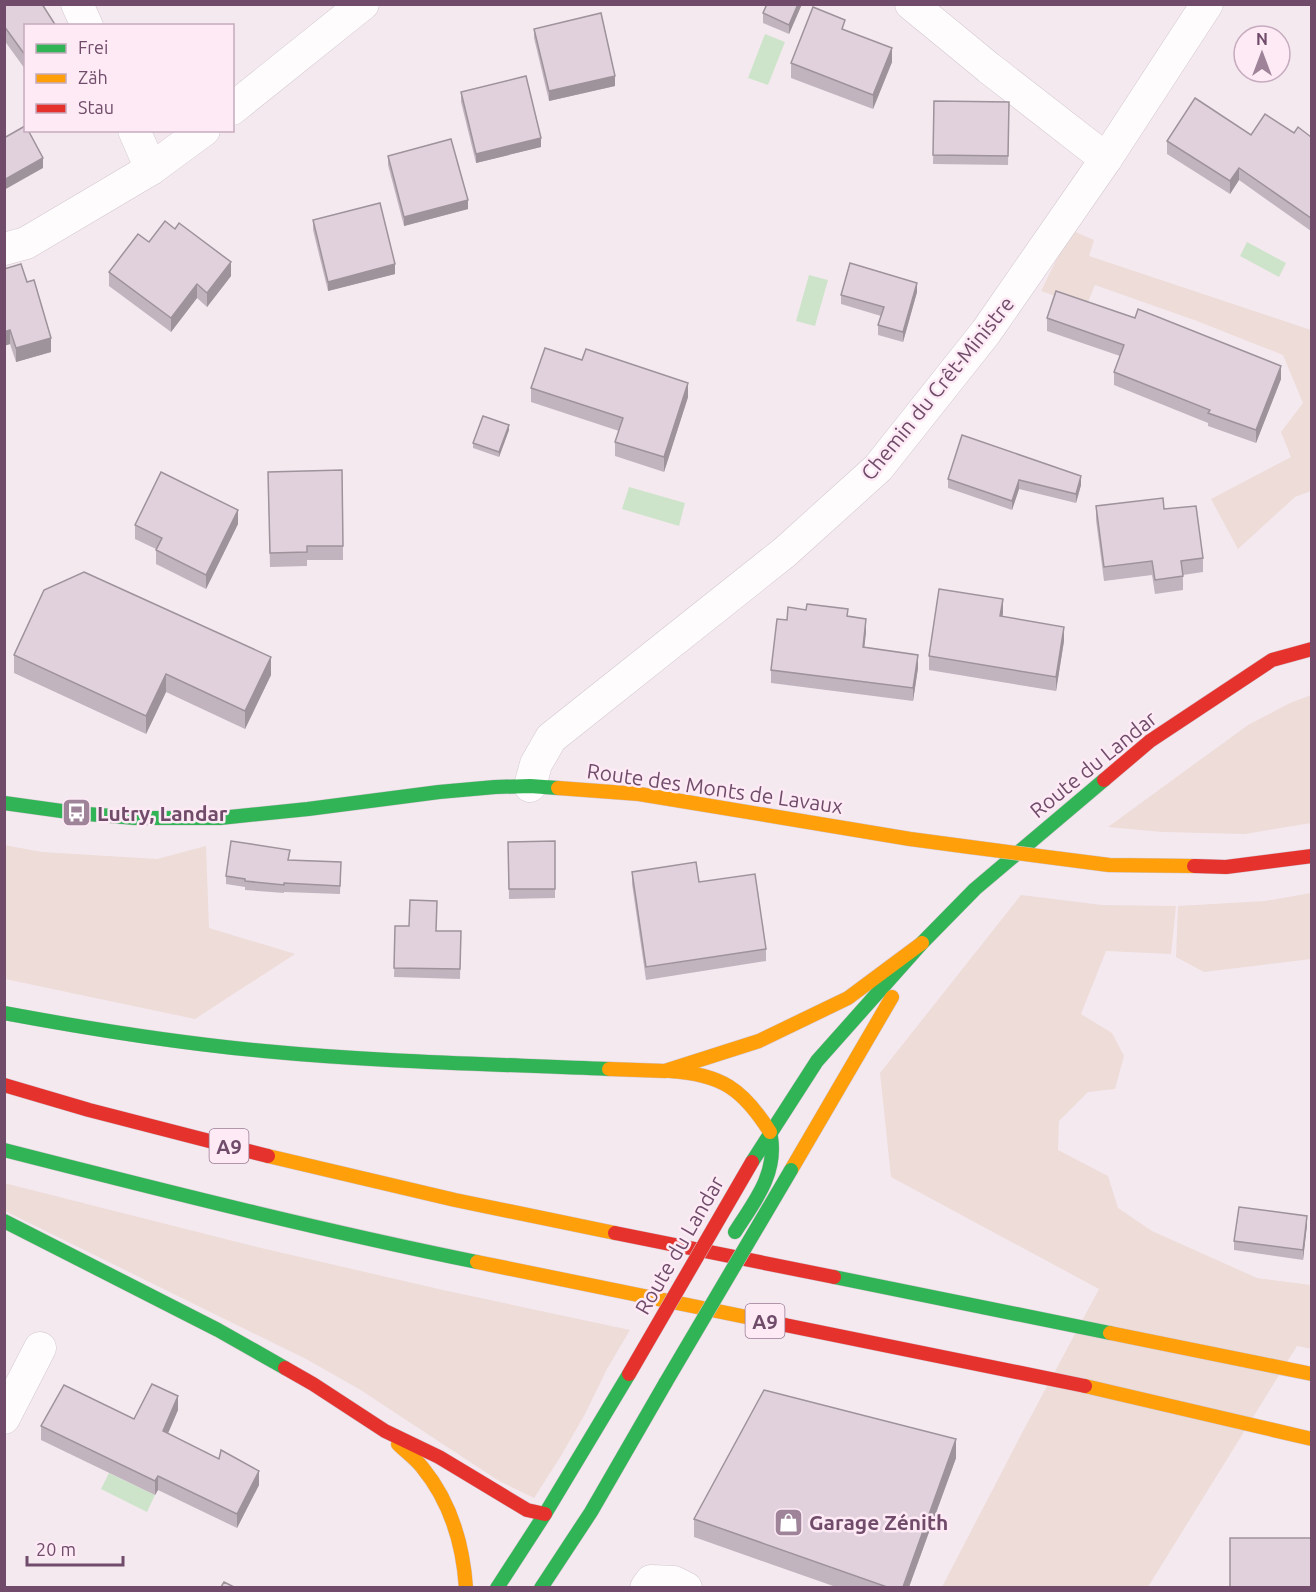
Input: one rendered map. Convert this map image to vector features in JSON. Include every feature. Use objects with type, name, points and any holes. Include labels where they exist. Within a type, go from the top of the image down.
[{"type":"main road","name":"Route du Landar","points":[[497,1587],[545,1514],[629,1374],[770,1132],[817,1061],[922,943],[975,888],[1150,741],[1272,660],[1311,649]]},
{"type":"main road","name":"Route des Monts de Lavaux","points":[[4,803],[135,818],[220,818],[439,792],[530,786],[639,794],[910,839],[1121,865],[1226,867],[1311,856]]},
{"type":"main road","name":"Route du Landar","points":[[542,1587],[600,1497],[922,943]]},
{"type":"main road","points":[[665,1071],[759,1041],[848,998],[922,943]]},
{"type":"main road","points":[[4,1013],[75,1026],[264,1051],[485,1064],[686,1071],[707,1076],[727,1084],[745,1097],[759,1113],[770,1132],[774,1155],[761,1189],[735,1232],[723,1264],[716,1297]]},
{"type":"main road","name":"A9","points":[[4,1085],[89,1110],[236,1148],[455,1200],[1311,1374]]},
{"type":"main road","name":"A9","points":[[4,1150],[132,1184],[423,1251],[1107,1390],[1311,1439]]},
{"type":"main road","points":[[4,1221],[227,1335],[313,1384],[385,1431],[440,1457],[510,1502],[545,1514],[582,1506],[600,1497]]},
{"type":"main road","points":[[385,1431],[422,1467],[441,1496],[455,1524],[463,1554],[466,1587]]},
{"type":"street","points":[[77,4],[86,24]]},
{"type":"street","points":[[234,107],[363,4]]},
{"type":"street","points":[[911,4],[989,68],[1107,159]]},
{"type":"street","name":"Chemin du Crêt-Ministre","points":[[530,786],[536,764],[551,738],[785,552],[879,468],[986,332],[1107,159],[1207,4]]},
{"type":"street","points":[[135,132],[151,169]]},
{"type":"street","points":[[4,249],[26,243],[151,169],[201,132]]},
{"type":"street","points":[[4,1418],[40,1348]]},
{"type":"street","points":[[646,1587],[651,1581],[674,1582],[686,1587]]},
{"type":"shaded area","points":[[765,34],[785,42],[768,85],[748,78]]},
{"type":"shaded area","points":[[1071,230],[1094,240],[1089,256],[1311,330],[1311,491],[1295,497],[1238,549],[1211,499],[1291,457],[1281,432],[1303,403],[1283,355],[1197,321],[1095,285],[1086,307],[1041,291]]},
{"type":"shaded area","points":[[1247,242],[1286,263],[1279,277],[1240,256]]},
{"type":"shaded area","points":[[809,275],[828,280],[815,326],[796,321]]},
{"type":"shaded area","points":[[629,487],[685,503],[679,526],[622,509]]},
{"type":"shaded area","points":[[1311,695],[1311,823],[1245,834],[1162,832],[1108,827],[1248,725],[1290,703]]},
{"type":"shaded area","points":[[4,845],[42,852],[157,859],[206,846],[209,928],[295,954],[195,1019],[5,979]]},
{"type":"shaded area","points":[[1311,893],[1311,959],[1204,972],[1176,957],[1178,906],[1265,901]]},
{"type":"shaded area","points":[[1021,895],[1102,905],[1176,906],[1171,954],[1106,951],[1081,1014],[1112,1033],[1124,1056],[1115,1089],[1088,1092],[1059,1121],[1058,1150],[1108,1176],[1118,1208],[1152,1231],[1257,1278],[1311,1285],[1312,1349],[1297,1346],[1148,1587],[942,1587],[1099,1289],[891,1177],[880,1073]]},
{"type":"shaded area","points":[[4,1183],[257,1247],[630,1330],[561,1456],[534,1498],[499,1481],[359,1389],[306,1359],[5,1211]]},
{"type":"shaded area","points":[[109,1473],[155,1495],[147,1512],[101,1489]]},
{"type":"building","points":[[4,4],[42,4],[55,24],[24,24],[24,54],[4,26]]},
{"type":"building","points":[[767,4],[798,4],[789,25],[763,13]]},
{"type":"building","points":[[813,7],[845,20],[842,29],[892,48],[873,95],[791,63]]},
{"type":"building","points":[[601,13],[615,76],[549,91],[534,29]]},
{"type":"building","points":[[526,76],[541,138],[476,154],[461,92]]},
{"type":"building","points":[[1195,98],[1251,135],[1265,114],[1294,133],[1298,127],[1311,137],[1311,218],[1239,168],[1230,181],[1167,141]]},
{"type":"building","points":[[934,101],[1009,102],[1008,156],[933,155]]},
{"type":"building","points":[[24,127],[24,132],[29,132],[43,158],[4,180],[4,138]]},
{"type":"building","points":[[451,139],[468,200],[404,217],[388,156]]},
{"type":"building","points":[[380,203],[395,264],[328,282],[313,220]]},
{"type":"building","points":[[165,221],[175,229],[179,223],[231,262],[207,293],[197,284],[171,318],[109,272],[138,234],[149,242]]},
{"type":"building","points":[[850,263],[917,283],[903,332],[878,325],[884,307],[841,295]]},
{"type":"building","points":[[21,264],[27,282],[34,280],[51,338],[16,348],[10,330],[4,332],[4,269]]},
{"type":"building","points":[[1056,291],[1135,318],[1138,309],[1281,366],[1256,430],[1208,413],[1210,410],[1114,372],[1124,345],[1047,318]]},
{"type":"building","points":[[545,348],[582,360],[586,349],[688,383],[664,457],[615,442],[623,418],[531,388]]},
{"type":"building","points":[[483,416],[509,425],[499,452],[473,443]]},
{"type":"building","points":[[962,435],[1081,476],[1076,494],[1019,480],[1012,501],[948,479]]},
{"type":"building","points":[[342,470],[343,546],[307,546],[307,552],[270,553],[268,472]]},
{"type":"building","points":[[161,472],[238,510],[206,575],[156,550],[162,538],[135,525]]},
{"type":"building","points":[[1163,498],[1164,509],[1196,506],[1203,558],[1181,561],[1183,576],[1155,580],[1152,561],[1104,567],[1096,506]]},
{"type":"building","points":[[84,572],[271,657],[245,711],[166,674],[146,716],[14,655],[44,590]]},
{"type":"building","points":[[939,589],[1003,599],[1000,616],[1064,627],[1056,677],[929,656]]},
{"type":"building","points":[[807,604],[848,609],[847,616],[866,619],[863,647],[918,655],[913,688],[771,670],[777,619],[787,620],[788,607],[806,610]]},
{"type":"building","points":[[231,841],[290,850],[288,860],[341,862],[340,886],[284,883],[284,885],[245,881],[245,879],[226,876]]},
{"type":"building","points":[[555,841],[555,889],[509,889],[508,842]]},
{"type":"building","points":[[696,862],[699,882],[755,874],[766,949],[646,967],[632,872]]},
{"type":"building","points":[[410,900],[437,901],[436,931],[461,931],[460,969],[394,968],[395,926],[409,926]]},
{"type":"building","points":[[1239,1207],[1307,1216],[1303,1250],[1234,1241]]},
{"type":"building","points":[[152,1384],[178,1396],[163,1431],[219,1459],[221,1450],[259,1471],[237,1514],[158,1476],[155,1481],[41,1426],[64,1385],[134,1419]]},
{"type":"building","points":[[764,1390],[956,1439],[903,1587],[887,1587],[694,1519]]},
{"type":"building","points":[[1230,1538],[1311,1538],[1311,1587],[1230,1587]]},
{"type":"building","points":[[224,1582],[234,1587],[221,1587]]},
{"type":"traffic: fast","points":[[752,1162],[817,1061],[922,943],[975,889],[1104,780]]},
{"type":"traffic: fast","points":[[4,803],[135,818],[220,818],[495,787],[558,788]]},
{"type":"traffic: fast","points":[[4,1013],[134,1035],[307,1055],[609,1069]]},
{"type":"traffic: fast","points":[[735,1232],[756,1199],[767,1176],[771,1164],[771,1137]]},
{"type":"traffic: fast","points":[[4,1150],[299,1223],[477,1262]]},
{"type":"traffic: fast","points":[[666,1382],[791,1170]]},
{"type":"traffic: fast","points":[[4,1221],[218,1330],[285,1368]]},
{"type":"traffic: fast","points":[[834,1277],[1110,1333]]},
{"type":"traffic: fast","points":[[497,1588],[545,1514],[629,1374]]},
{"type":"traffic: fast","points":[[541,1588],[591,1512],[666,1382]]},
{"type":"traffic: slow","points":[[558,788],[639,794],[970,847]]},
{"type":"traffic: slow","points":[[970,847],[1109,865],[1194,866]]},
{"type":"traffic: slow","points":[[609,1069],[665,1071],[759,1041],[848,998],[922,943]]},
{"type":"traffic: slow","points":[[791,1170],[892,997]]},
{"type":"traffic: slow","points":[[670,1071],[703,1076],[729,1086],[750,1105],[770,1132]]},
{"type":"traffic: slow","points":[[268,1156],[455,1200],[615,1233]]},
{"type":"traffic: slow","points":[[477,1262],[785,1325]]},
{"type":"traffic: slow","points":[[1110,1333],[1312,1374]]},
{"type":"traffic: slow","points":[[1085,1386],[1312,1439]]},
{"type":"traffic: slow","points":[[398,1444],[422,1467],[440,1494],[458,1539],[466,1588]]},
{"type":"traffic: jam","points":[[1104,780],[1150,741],[1272,660],[1312,649]]},
{"type":"traffic: jam","points":[[1194,866],[1226,867],[1312,856]]},
{"type":"traffic: jam","points":[[4,1085],[89,1110],[268,1156]]},
{"type":"traffic: jam","points":[[629,1374],[752,1162]]},
{"type":"traffic: jam","points":[[615,1233],[834,1277]]},
{"type":"traffic: jam","points":[[785,1325],[1085,1386]]},
{"type":"traffic: jam","points":[[285,1368],[385,1431],[439,1457],[527,1510],[545,1514]]},
{"type":"place","name":"Lutry, Landar","points":[[76,813]]},
{"type":"place","name":"Garage Zénith","points":[[788,1522]]}]
